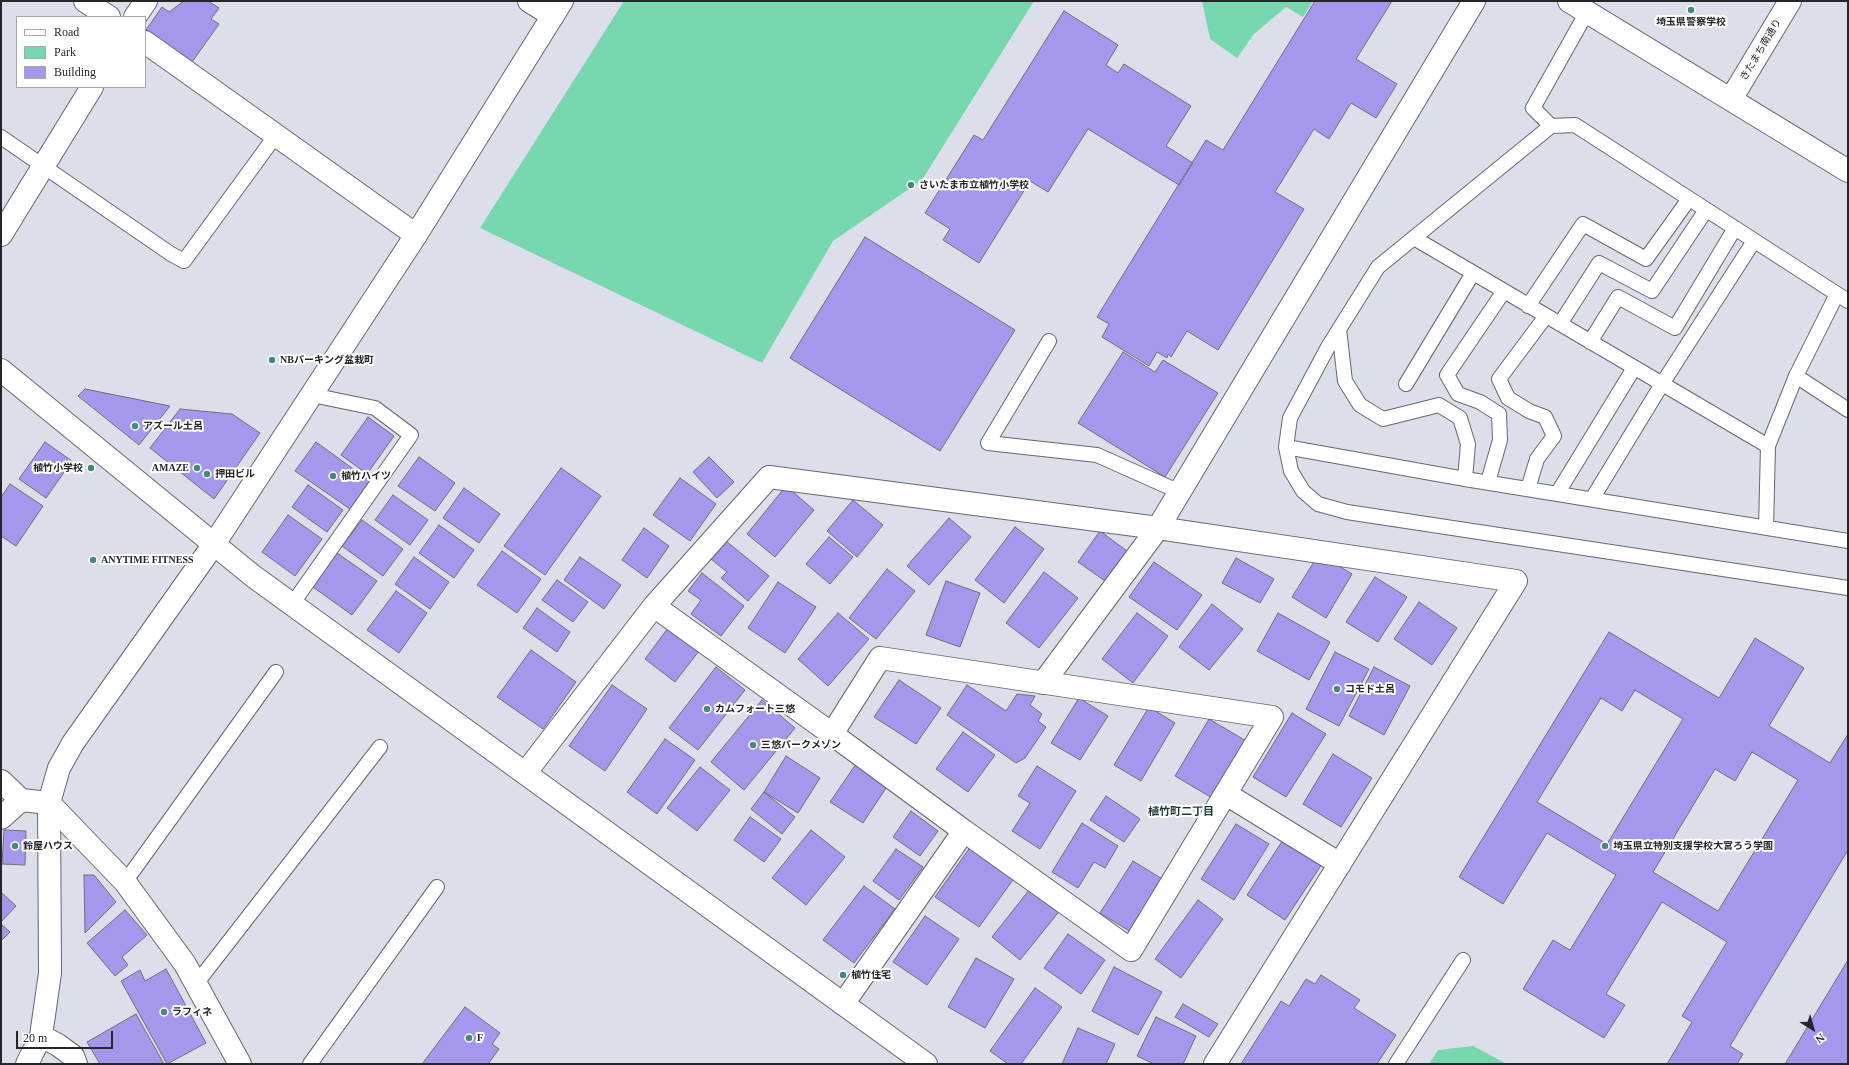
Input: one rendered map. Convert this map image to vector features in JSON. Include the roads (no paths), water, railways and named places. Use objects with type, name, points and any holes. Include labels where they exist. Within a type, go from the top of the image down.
[{"type":"street","points":[[85,1],[108,16]]},
{"type":"street","points":[[136,16],[146,1]]},
{"type":"street","points":[[27,1064],[41,1036],[50,973],[49,803],[59,768],[73,743],[214,544],[416,235],[558,8],[529,1]]},
{"type":"street","points":[[1043,683],[1158,528],[1474,1]]},
{"type":"street","name":"きたまち南通り","points":[[1731,99],[1790,1]]},
{"type":"street","points":[[1578,6],[1848,171]]},
{"type":"street","points":[[146,43],[416,235]]},
{"type":"street","points":[[1,235],[91,88]]},
{"type":"street","points":[[1,370],[214,544],[292,604],[526,772],[926,1064]]},
{"type":"street","points":[[526,772],[654,606],[769,477],[1158,528],[1516,581],[1215,1064]]},
{"type":"street","points":[[654,606],[1131,950],[1272,717],[880,658],[832,734]]},
{"type":"street","points":[[1,781],[21,800],[49,803],[125,882],[185,964],[240,1064]]},
{"type":"street","points":[[1226,794],[1340,864]]},
{"type":"street","points":[[1,818],[21,800]]},
{"type":"street","points":[[843,1004],[964,831]]},
{"type":"street","points":[[41,1036],[58,1045],[73,1056],[76,1064]]},
{"type":"lane","points":[[1551,126],[1533,108],[1578,6]]},
{"type":"lane","points":[[1766,528],[1768,446],[1796,376],[1842,298],[1575,125],[1551,126],[1378,267],[1340,329],[1290,418],[1286,447],[1291,471],[1303,491],[1318,504],[1347,512],[1848,588]]},
{"type":"lane","points":[[1,137],[171,254],[184,261],[276,135]]},
{"type":"lane","points":[[1528,306],[1583,224],[1646,260],[1689,199]]},
{"type":"lane","points":[[1560,324],[1599,263],[1652,291],[1706,210]]},
{"type":"lane","points":[[1590,342],[1618,297],[1674,328],[1735,228]]},
{"type":"lane","points":[[1414,238],[1768,446]]},
{"type":"lane","points":[[1592,499],[1662,384],[1754,241]]},
{"type":"lane","points":[[1406,384],[1473,273]]},
{"type":"lane","points":[[1488,482],[1500,440],[1499,414],[1480,402],[1458,394],[1447,375],[1504,291]]},
{"type":"lane","points":[[1528,489],[1537,459],[1554,436],[1545,417],[1529,411],[1508,398],[1499,379],[1546,316]]},
{"type":"lane","points":[[1340,329],[1345,381],[1360,405],[1383,419],[1439,405],[1460,418],[1468,444],[1465,479]]},
{"type":"lane","points":[[1049,341],[988,443],[1098,455],[1180,492]]},
{"type":"lane","points":[[1557,494],[1634,368]]},
{"type":"lane","points":[[1796,376],[1848,410]]},
{"type":"lane","points":[[292,604],[411,435],[375,408],[312,394]]},
{"type":"lane","points":[[1286,447],[1465,479],[1848,541]]},
{"type":"lane","points":[[125,882],[276,672]]},
{"type":"lane","points":[[196,984],[380,747]]},
{"type":"lane","points":[[310,1064],[437,887]]},
{"type":"lane","points":[[1396,1064],[1463,960]]},
{"type":"place","name":"埼玉県警察学校","points":[[1691,10]]},
{"type":"place","name":"さいたま市立植竹小学校","points":[[911,185]]},
{"type":"place","name":"NBパーキング盆栽町","points":[[272,360]]},
{"type":"place","name":"アズール土呂","points":[[135,426]]},
{"type":"place","name":"植竹小学校","points":[[91,468]]},
{"type":"place","name":"AMAZE","points":[[197,468]]},
{"type":"place","name":"押田ビル","points":[[207,474]]},
{"type":"place","name":"植竹ハイツ","points":[[333,476]]},
{"type":"place","name":"ANYTIME FITNESS","points":[[93,560]]},
{"type":"place","name":"コモド土呂","points":[[1337,689]]},
{"type":"place","name":"カムフォート三悠","points":[[707,709]]},
{"type":"place","name":"三悠パークメゾン","points":[[753,745]]},
{"type":"place","name":"鈴屋ハウス","points":[[15,846]]},
{"type":"place","name":"埼玉県立特別支援学校大宮ろう学園","points":[[1605,846]]},
{"type":"place","name":"植竹住宅","points":[[843,975]]},
{"type":"place","name":"ラフィネ","points":[[164,1012]]},
{"type":"place","name":"F","points":[[469,1038]]},
{"type":"district","name":"植竹町二丁目","points":[[1181,812]]}]
